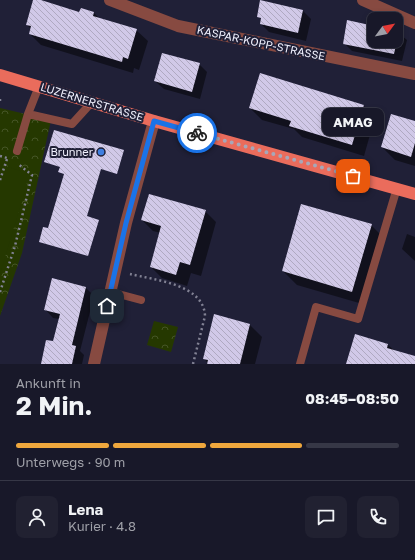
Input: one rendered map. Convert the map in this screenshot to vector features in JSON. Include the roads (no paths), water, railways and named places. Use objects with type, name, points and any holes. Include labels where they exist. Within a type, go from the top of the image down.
[{"type":"main road","name":"LUZERNERSTRASSE","points":[[0,75],[154,121],[415,194]]},
{"type":"street","name":"KASPAR-KOPP-STRASSE","points":[[110,0],[178,26],[415,74]]},
{"type":"street","points":[[363,0],[380,9],[415,22]]},
{"type":"street","points":[[94,364],[126,223],[154,121]]},
{"type":"lane","points":[[17,152],[28,114],[39,86]]},
{"type":"lane","points":[[28,114],[72,124],[92,102]]},
{"type":"lane","points":[[300,364],[316,307],[358,319],[397,188]]},
{"type":"lane","points":[[111,292],[141,300]]},
{"type":"place","name":"Brunner","points":[[101,152]]},
{"type":"place","name":"AMAG","points":[[353,176]]}]
